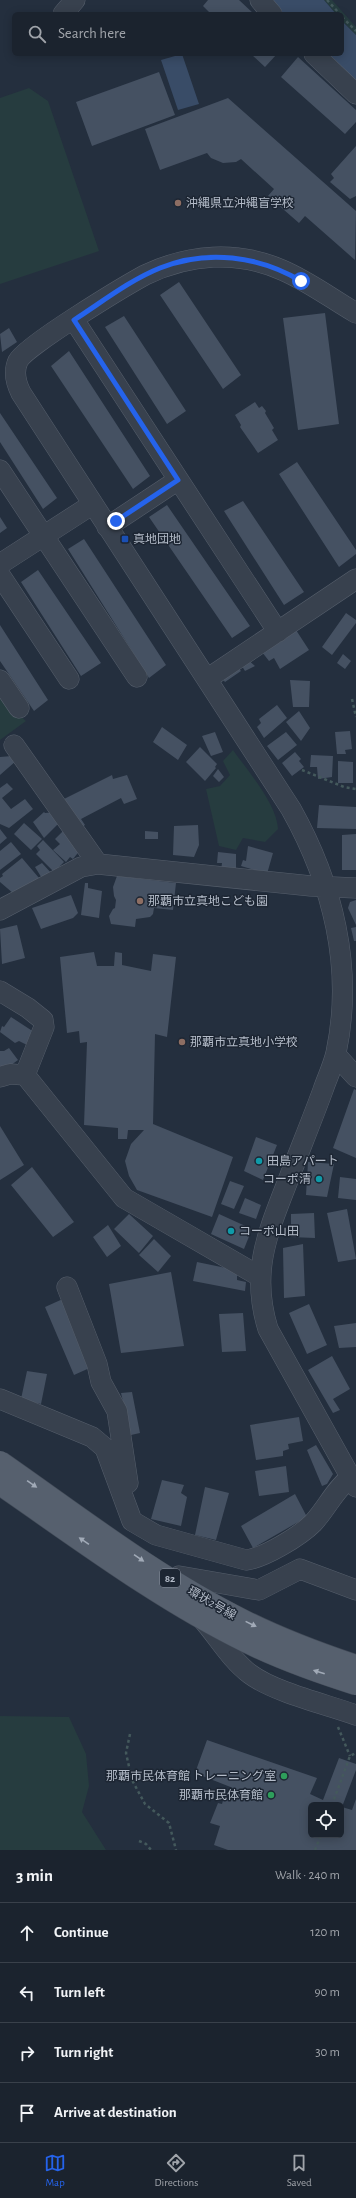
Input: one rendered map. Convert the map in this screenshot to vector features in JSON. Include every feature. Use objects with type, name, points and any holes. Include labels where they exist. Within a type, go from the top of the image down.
[{"type":"main road","name":"環状2号線","points":[[0,1462],[127,1550],[216,1606],[300,1647],[356,1666]]},
{"type":"main road","name":"環状2号線","points":[[0,1484],[163,1595],[218,1627],[302,1666],[356,1684]]},
{"type":"street","points":[[65,12],[75,0]]},
{"type":"street","points":[[260,0],[270,12]]},
{"type":"street","points":[[316,56],[356,94]]},
{"type":"street","points":[[0,1399],[92,1437],[105,1448],[132,1521],[156,1535],[246,1560],[260,1557],[306,1530],[342,1484],[353,1482],[268,1329],[261,1307],[259,1276],[265,1247],[276,1212],[336,1054],[349,1007],[336,922],[327,887],[309,842],[295,816],[207,678],[21,394],[16,374],[19,360],[23,354],[139,278],[160,268],[197,258],[221,256],[247,259],[283,270],[356,313]]},
{"type":"street","points":[[74,320],[278,632]]},
{"type":"street","points":[[0,470],[137,677]]},
{"type":"street","points":[[107,527],[178,480]]},
{"type":"street","points":[[0,564],[93,504]]},
{"type":"street","points":[[0,575],[69,679]]},
{"type":"street","points":[[207,678],[356,579]]},
{"type":"street","points":[[0,680],[19,708]]},
{"type":"street","points":[[14,745],[98,864]]},
{"type":"street","points":[[3,903],[81,867],[98,864],[327,887],[356,888]]},
{"type":"street","points":[[0,992],[28,1008],[43,1020],[44,1027],[25,1075]]},
{"type":"street","points":[[336,1054],[356,1077]]},
{"type":"street","points":[[0,1077],[10,1074],[25,1075],[124,1198],[259,1276]]},
{"type":"street","points":[[67,1287],[97,1364],[101,1382],[117,1411],[128,1483],[120,1487]]},
{"type":"street","points":[[356,1590],[300,1569],[259,1590],[179,1576],[173,1590],[200,1617],[248,1673],[264,1684],[356,1715]]},
{"type":"path","points":[[328,0],[338,12]]},
{"type":"path","points":[[344,19],[356,31]]},
{"type":"path","points":[[352,699],[356,717]]},
{"type":"path","points":[[302,770],[344,787],[356,789]]},
{"type":"path","points":[[328,1705],[350,1756]]},
{"type":"path","points":[[130,1734],[126,1753],[132,1780],[145,1804],[169,1823],[176,1850]]},
{"type":"path","points":[[333,1802],[350,1756],[356,1753]]},
{"type":"path","points":[[315,1850],[320,1838]]},
{"type":"path","points":[[139,1841],[146,1844],[151,1850]]},
{"type":"green space","points":[[324,0],[332,0],[343,12],[334,12]]},
{"type":"green space","points":[[344,14],[356,27],[356,35],[344,23]]},
{"type":"green space","points":[[29,88],[48,101],[99,251],[0,284],[0,98]]},
{"type":"green space","points":[[0,698],[26,721],[0,740]]},
{"type":"green space","points":[[233,750],[267,798],[273,809],[278,829],[265,842],[243,838],[236,850],[219,846],[206,789],[220,786],[230,775],[223,761]]},
{"type":"green space","points":[[0,1716],[69,1717],[86,1754],[89,1786],[82,1812],[106,1850],[0,1850]]},
{"type":"water","points":[[271,0],[324,0],[334,12],[280,12]]},
{"type":"water","points":[[344,23],[356,35],[356,84],[326,56],[344,56]]},
{"type":"water","points":[[175,56],[183,56],[199,104],[178,110],[161,60]]},
{"type":"building","points":[[208,0],[239,0],[252,12],[209,12],[203,6]]},
{"type":"building","points":[[253,56],[275,56],[265,67]]},
{"type":"building","points":[[298,57],[356,110],[356,122],[345,134],[281,77]]},
{"type":"building","points":[[159,72],[175,115],[92,146],[76,102]]},
{"type":"building","points":[[228,98],[356,211],[355,260],[305,216],[299,223],[268,196],[274,189],[241,159],[236,162],[223,163],[211,158],[207,153],[160,170],[145,129]]},
{"type":"building","points":[[356,146],[356,196],[350,199],[330,182],[334,178],[331,174]]},
{"type":"building","points":[[179,282],[241,375],[223,389],[160,295]]},
{"type":"building","points":[[325,313],[339,424],[298,430],[283,318]]},
{"type":"building","points":[[124,316],[186,411],[167,424],[105,327]]},
{"type":"building","points":[[9,328],[17,342],[2,352],[0,334]]},
{"type":"building","points":[[69,351],[150,476],[133,489],[51,366]]},
{"type":"building","points":[[255,402],[259,408],[262,406],[266,411],[265,413],[274,428],[272,430],[278,440],[258,453],[240,427],[241,425],[235,415]]},
{"type":"building","points":[[0,413],[57,498],[43,509],[0,442]]},
{"type":"building","points":[[297,462],[356,550],[356,554],[339,567],[279,474]]},
{"type":"building","points":[[243,501],[304,592],[284,605],[224,511]]},
{"type":"building","points":[[167,505],[250,626],[232,638],[149,517]]},
{"type":"building","points":[[0,517],[7,528],[0,533]]},
{"type":"building","points":[[84,539],[166,665],[149,678],[68,549]]},
{"type":"building","points":[[38,570],[101,663],[81,676],[21,582]]},
{"type":"building","points":[[346,613],[356,620],[356,623],[332,655],[322,647]]},
{"type":"building","points":[[0,625],[48,700],[34,711],[0,661]]},
{"type":"building","points":[[296,630],[309,650],[280,669],[274,658],[269,661],[262,652]]},
{"type":"building","points":[[343,654],[351,661],[345,669],[337,663]]},
{"type":"building","points":[[247,659],[255,666],[245,671],[240,663]]},
{"type":"building","points":[[236,665],[241,671],[225,682],[220,676]]},
{"type":"building","points":[[290,680],[310,681],[309,707],[293,707]]},
{"type":"building","points":[[277,705],[287,718],[264,738],[257,727],[261,723],[259,719]]},
{"type":"building","points":[[299,711],[310,728],[301,741],[286,722]]},
{"type":"building","points":[[162,727],[187,745],[178,760],[153,742]]},
{"type":"building","points":[[350,731],[352,749],[345,750],[346,754],[337,754],[335,732]]},
{"type":"building","points":[[215,732],[223,752],[211,756],[202,736]]},
{"type":"building","points":[[286,732],[297,745],[278,760],[267,746]]},
{"type":"building","points":[[200,747],[217,764],[215,767],[216,768],[205,781],[186,762]]},
{"type":"building","points":[[295,752],[301,759],[299,761],[304,767],[292,776],[282,763]]},
{"type":"building","points":[[311,755],[333,756],[332,777],[318,779],[317,767],[310,767]]},
{"type":"building","points":[[12,756],[16,761],[0,775],[0,757]]},
{"type":"building","points":[[338,761],[353,762],[353,783],[338,783]]},
{"type":"building","points":[[218,769],[224,777],[219,782],[213,776]]},
{"type":"building","points":[[112,775],[113,779],[127,775],[137,799],[124,804],[121,798],[81,819],[85,825],[79,829],[64,799]]},
{"type":"building","points":[[7,783],[13,789],[2,798],[11,809],[25,799],[33,809],[9,828],[0,824],[0,788]]},
{"type":"building","points":[[319,805],[356,807],[356,829],[317,828]]},
{"type":"building","points":[[44,812],[56,812],[60,822],[44,838],[33,822]]},
{"type":"building","points":[[24,823],[42,839],[31,850],[14,834]]},
{"type":"building","points":[[198,825],[199,845],[194,857],[173,855],[174,826]]},
{"type":"building","points":[[0,829],[7,838],[0,844]]},
{"type":"building","points":[[64,830],[81,849],[73,859],[70,857],[66,862],[53,850],[60,844],[55,839]]},
{"type":"building","points":[[145,831],[158,832],[158,839],[145,839]]},
{"type":"building","points":[[356,834],[356,870],[342,870],[342,835]]},
{"type":"building","points":[[43,840],[64,862],[54,872],[36,854],[40,850],[37,846]]},
{"type":"building","points":[[11,842],[21,854],[0,870],[0,851]]},
{"type":"building","points":[[248,846],[273,853],[267,874],[241,866],[243,860],[246,861]]},
{"type":"building","points":[[218,852],[236,854],[236,871],[221,871],[222,863],[217,863]]},
{"type":"building","points":[[22,858],[39,878],[14,894],[0,882],[0,878],[3,876],[2,874]]},
{"type":"building","points":[[42,863],[53,875],[43,880],[35,867]]},
{"type":"building","points":[[117,876],[176,883],[173,910],[154,908],[153,914],[150,917],[136,919],[135,927],[111,924],[109,916],[115,908],[116,900],[113,887]]},
{"type":"building","points":[[85,883],[88,883],[88,888],[102,891],[99,918],[81,915]]},
{"type":"building","points":[[71,895],[78,913],[73,918],[41,929],[32,908]]},
{"type":"building","points":[[356,900],[356,925],[348,908],[350,902]]},
{"type":"building","points":[[17,925],[25,958],[2,964],[0,929]]},
{"type":"building","points":[[356,927],[356,941],[354,941],[351,928]]},
{"type":"building","points":[[94,952],[97,966],[114,966],[115,952],[122,953],[122,965],[151,971],[153,954],[176,957],[167,1037],[155,1034],[153,1124],[233,1157],[212,1217],[137,1190],[129,1176],[125,1161],[131,1144],[144,1130],[128,1130],[127,1139],[118,1139],[118,1128],[84,1125],[87,1042],[80,1043],[79,1031],[67,1033],[60,957]]},
{"type":"building","points":[[11,1017],[34,1032],[27,1045],[19,1041],[15,1043],[0,1032],[2,1026],[4,1027]]},
{"type":"building","points":[[9,1048],[18,1060],[0,1073],[0,1051],[4,1051]]},
{"type":"building","points":[[354,1089],[356,1090],[356,1158],[333,1148]]},
{"type":"building","points":[[0,1126],[24,1165],[0,1180]]},
{"type":"building","name":"田島アパート","points":[[256,1137],[277,1145],[263,1180],[244,1171]]},
{"type":"building","name":"コーポ清","points":[[308,1162],[334,1164],[327,1197],[306,1195]]},
{"type":"building","points":[[32,1167],[74,1222],[53,1237],[11,1185]]},
{"type":"building","points":[[340,1177],[356,1179],[356,1200],[338,1198]]},
{"type":"building","points":[[230,1181],[244,1186],[234,1209],[221,1204]]},
{"type":"building","points":[[245,1198],[261,1205],[256,1219],[239,1213]]},
{"type":"building","points":[[347,1209],[356,1259],[338,1262],[327,1213]]},
{"type":"building","points":[[314,1213],[315,1238],[291,1237],[291,1214]]},
{"type":"building","points":[[129,1214],[153,1236],[139,1253],[114,1229]]},
{"type":"building","name":"コーポ山田","points":[[219,1214],[252,1229],[244,1249],[211,1234]]},
{"type":"building","points":[[108,1225],[121,1246],[107,1257],[93,1237]]},
{"type":"building","points":[[154,1239],[171,1256],[158,1272],[139,1255]]},
{"type":"building","points":[[303,1244],[305,1296],[284,1298],[283,1248]]},
{"type":"building","points":[[197,1262],[231,1269],[237,1273],[237,1280],[246,1282],[245,1291],[193,1281]]},
{"type":"building","points":[[171,1272],[184,1346],[121,1353],[109,1284]]},
{"type":"building","points":[[65,1298],[94,1366],[74,1375],[45,1307]]},
{"type":"building","points":[[309,1304],[327,1345],[307,1354],[289,1313]]},
{"type":"building","points":[[243,1313],[246,1351],[222,1352],[219,1314]]},
{"type":"building","points":[[356,1323],[356,1347],[339,1348],[334,1326]]},
{"type":"building","points":[[332,1356],[350,1389],[333,1399],[340,1410],[333,1413],[308,1370]]},
{"type":"building","points":[[27,1371],[47,1374],[41,1404],[21,1399]]},
{"type":"building","points":[[132,1392],[140,1433],[131,1435],[121,1393]]},
{"type":"building","points":[[299,1417],[303,1441],[288,1444],[289,1449],[283,1451],[283,1456],[256,1460],[250,1425]]},
{"type":"building","points":[[316,1445],[333,1474],[327,1484],[322,1486],[307,1450]]},
{"type":"building","points":[[286,1466],[289,1492],[259,1496],[255,1471]]},
{"type":"building","points":[[162,1480],[184,1485],[181,1493],[187,1497],[181,1526],[151,1519]]},
{"type":"building","points":[[205,1487],[229,1493],[216,1540],[195,1535]]},
{"type":"building","points":[[295,1494],[307,1517],[253,1548],[241,1526]]},
{"type":"building","name":"那覇市民体育館","points":[[207,1740],[317,1778],[310,1794],[323,1800],[339,1758],[356,1764],[356,1770],[344,1802],[308,1802],[308,1838],[344,1838],[344,1808],[352,1810],[356,1799],[356,1850],[228,1850],[214,1845],[220,1826],[210,1823],[218,1803],[222,1804],[224,1797],[229,1798],[233,1788],[195,1773]]},
{"type":"place","name":"沖縄県立沖縄盲学校","points":[[178,203]]},
{"type":"place","name":"真地団地","points":[[125,539]]},
{"type":"place","name":"那覇市立真地こども園","points":[[140,901]]},
{"type":"place","name":"那覇市立真地小学校","points":[[182,1042]]},
{"type":"place","name":"田島アパート","points":[[259,1161]]},
{"type":"place","name":"コーポ清","points":[[319,1179]]},
{"type":"place","name":"コーポ山田","points":[[231,1231]]},
{"type":"place","name":"那覇市民体育館 トレーニング室","points":[[284,1776]]},
{"type":"place","name":"那覇市民体育館","points":[[271,1795]]},
{"type":"route","points":[[116,521],[178,480],[74,320],[145,275],[177,262],[197,258],[221,256],[247,259],[283,270],[301,281]]}]
